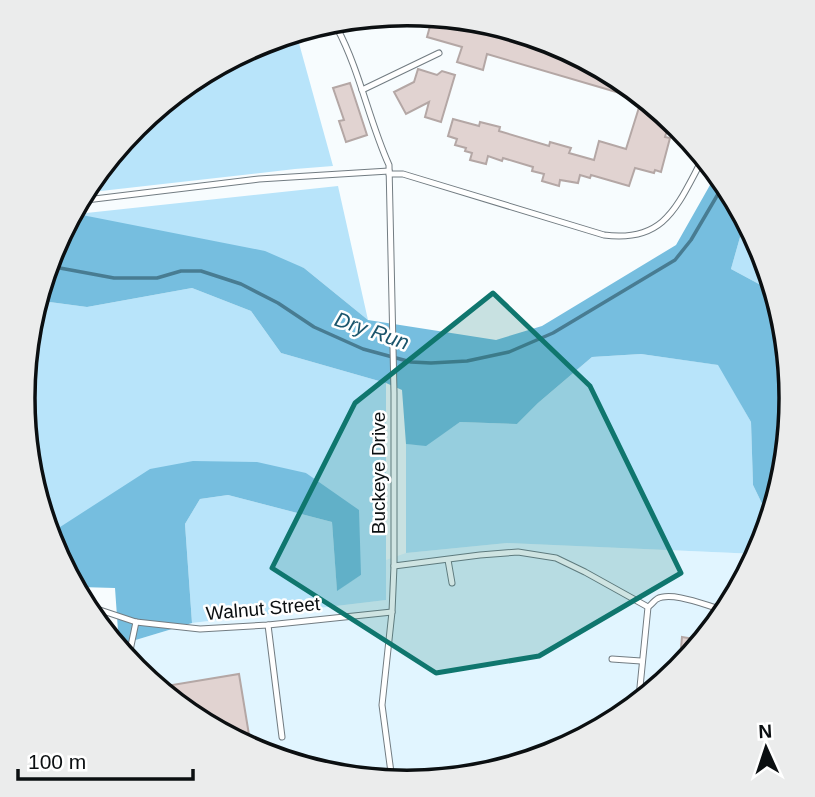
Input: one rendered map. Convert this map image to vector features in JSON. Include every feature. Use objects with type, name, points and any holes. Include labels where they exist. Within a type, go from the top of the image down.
[{"type":"lane","name":"Buckeye Drive","points":[[339,32],[389,170],[394,393],[394,566],[382,705],[389,770]]},
{"type":"lane","points":[[362,90],[439,53]]},
{"type":"lane","points":[[93,199],[259,179],[389,170],[622,237],[637,235],[665,220],[676,208],[698,167]]},
{"type":"lane","points":[[394,566],[518,552],[556,558],[648,607]]},
{"type":"lane","points":[[448,560],[452,583]]},
{"type":"lane","points":[[639,689],[648,607],[656,599],[666,596],[715,608]]},
{"type":"lane","name":"Walnut Street","points":[[102,611],[136,622],[200,629],[392,612]]},
{"type":"lane","points":[[131,647],[136,622]]},
{"type":"lane","points":[[268,625],[282,737]]},
{"type":"lane","points":[[612,659],[641,661]]},
{"type":"highlighted area","points":[[493,293],[590,386],[681,573],[539,656],[436,673],[272,568],[355,403]]},
{"type":"shaded area","points":[[299,43],[333,166],[99,191],[144,135],[181,103],[221,76]]},
{"type":"shaded area","points":[[711,183],[741,234],[731,269],[762,286],[777,350],[780,398],[777,447],[763,507],[753,485],[751,422],[718,365],[641,354],[592,357],[517,424],[460,422],[426,446],[406,444],[402,390],[281,353],[251,311],[192,288],[87,307],[48,302],[64,256],[83,215],[265,251],[304,268],[368,320],[496,340],[542,326],[676,245]]},
{"type":"shaded area","points":[[338,186],[368,320],[304,268],[83,215],[84,213]]},
{"type":"shaded area","points":[[741,234],[762,286],[731,269]]},
{"type":"shaded area","points":[[192,288],[251,311],[281,353],[386,383],[386,600],[192,623],[185,524],[200,499],[228,495],[332,522],[337,590],[361,575],[306,473],[59,529],[48,495],[38,447],[35,398],[38,350],[48,302],[87,307]]},
{"type":"shaded area","points":[[641,354],[719,365],[751,422],[753,485],[763,507],[745,553],[507,543],[406,553],[406,444],[426,445],[460,422],[517,424],[592,357]]},
{"type":"shaded area","points":[[193,461],[257,462],[306,473],[359,510],[361,575],[337,591],[332,522],[228,495],[200,499],[185,524],[192,623],[127,643],[118,632],[115,588],[86,587],[59,528],[150,469]]},
{"type":"shaded area","points":[[507,543],[745,553],[730,585],[703,625],[671,662],[634,694],[594,721],[550,742],[504,758],[456,768],[408,771],[359,768],[288,751],[243,732],[201,708],[162,678],[127,643],[192,623],[386,600],[386,560],[406,553]]},
{"type":"building","points":[[430,27],[456,29],[504,39],[572,65],[620,93],[487,54],[483,70],[457,62],[462,47],[427,37]]},
{"type":"building","points":[[418,69],[437,75],[442,71],[455,75],[441,122],[425,117],[429,102],[406,114],[394,92],[414,82]]},
{"type":"building","points":[[350,83],[367,135],[346,142],[339,121],[344,120],[333,88]]},
{"type":"building","points":[[639,107],[667,131],[665,137],[670,138],[661,172],[635,168],[629,186],[591,175],[590,178],[580,175],[578,183],[560,180],[559,186],[542,181],[544,174],[532,171],[533,167],[503,158],[502,161],[488,156],[486,164],[470,160],[472,153],[455,145],[457,139],[448,136],[453,119],[479,126],[480,122],[500,127],[499,131],[549,146],[550,142],[571,148],[569,153],[594,160],[599,141],[626,149]]},
{"type":"building","points":[[682,637],[692,639],[687,644],[681,651]]},
{"type":"building","points":[[239,674],[249,735],[221,721],[171,685]]},
{"type":"waterway","name":"Dry Run","points":[[59,268],[114,278],[157,278],[181,271],[201,271],[241,284],[278,303],[314,327],[363,349],[411,362],[467,361],[509,352],[553,333],[675,260],[691,240],[718,194]]}]
